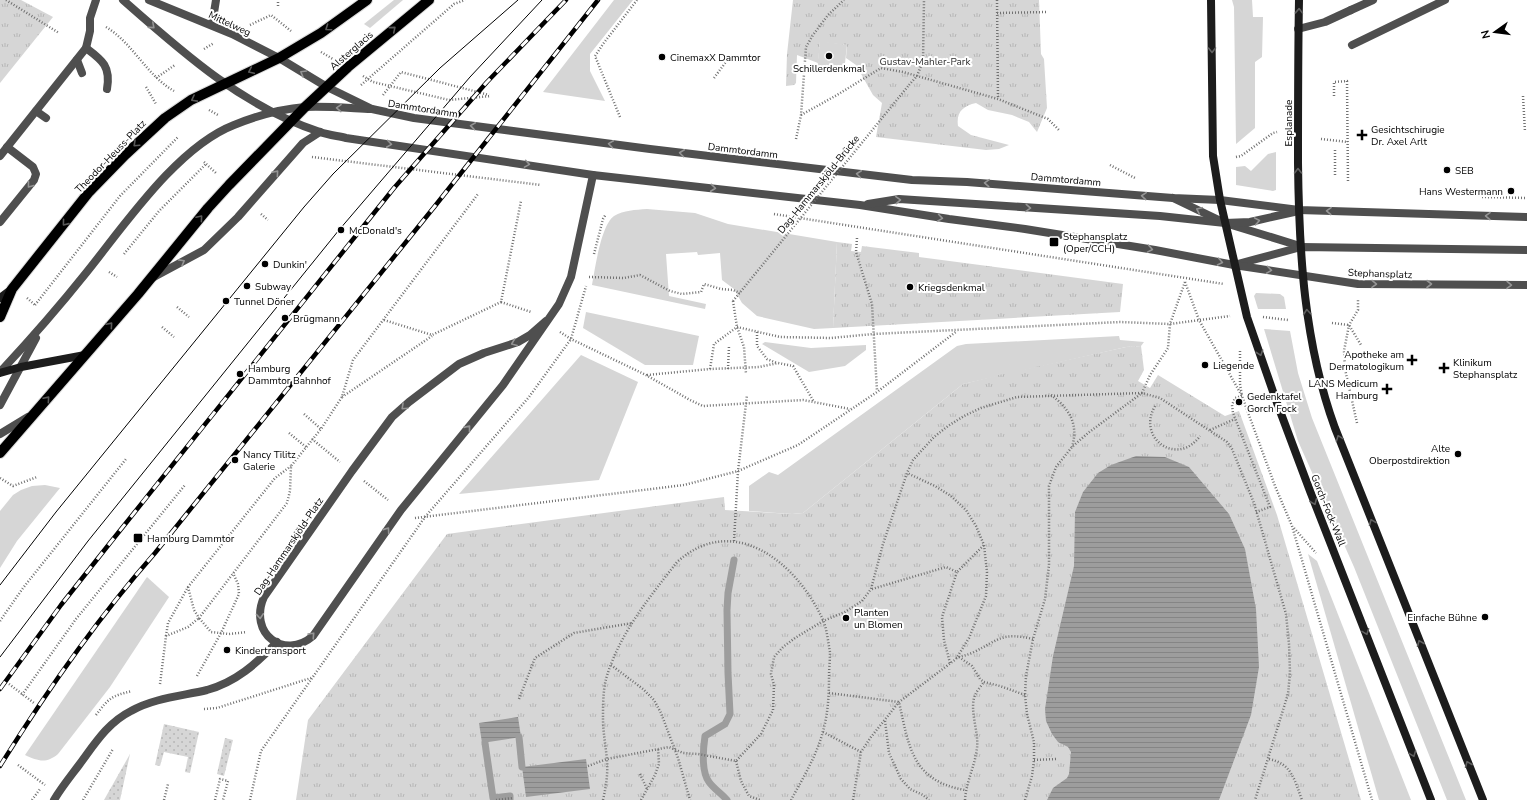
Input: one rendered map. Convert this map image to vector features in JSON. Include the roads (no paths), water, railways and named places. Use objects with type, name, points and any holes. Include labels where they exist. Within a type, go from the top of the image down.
[{"type":"main road","points":[[278,58],[321,33],[367,0]]},
{"type":"main road","name":"Alsterglacis","points":[[292,121],[348,67],[429,0]]},
{"type":"main road","points":[[1211,0],[1213,150],[1220,200],[1225,223]]},
{"type":"main road","name":"Esplanade","points":[[1299,0],[1299,210],[1301,247]]},
{"type":"main road","name":"Theodor-Heuss-Platz","points":[[0,316],[12,289],[89,192],[125,155],[165,118],[191,100],[278,58]]},
{"type":"main road","points":[[0,452],[229,185],[292,121]]},
{"type":"main road","name":"Gorch-Fock-Wall","points":[[1225,223],[1247,316],[1307,483],[1430,800]]},
{"type":"main road","points":[[1301,247],[1307,321],[1326,404],[1482,800]]},
{"type":"main road","points":[[0,298],[12,289]]},
{"type":"main road","points":[[0,372],[84,355]]},
{"type":"street","points":[[0,156],[86,48],[90,31],[90,18],[96,0]]},
{"type":"street","points":[[123,0],[174,45],[224,84],[273,112],[320,132],[350,139],[488,158],[593,175],[860,205]]},
{"type":"street","name":"Mittelweg","points":[[149,0],[212,25],[278,58]]},
{"type":"street","points":[[212,25],[216,0]]},
{"type":"street","points":[[1298,29],[1325,22],[1372,0]]},
{"type":"street","points":[[1352,45],[1445,0]]},
{"type":"street","points":[[86,48],[102,60],[108,74],[107,88]]},
{"type":"street","name":"Dammtordamm","points":[[278,58],[327,87],[372,109],[414,118],[650,150],[912,180],[967,182],[1115,193]]},
{"type":"street","points":[[77,60],[82,74]]},
{"type":"street","name":"Dammtordamm","points":[[273,112],[305,107],[372,109]]},
{"type":"street","points":[[36,111],[46,118]]},
{"type":"street","points":[[0,372],[41,328],[155,186],[193,150],[217,134],[234,124],[273,112]]},
{"type":"street","points":[[148,280],[204,250],[250,204],[303,143],[320,132]]},
{"type":"street","points":[[0,222],[34,180],[36,174],[33,168],[7,147]]},
{"type":"street","name":"Dag-Hammarskjöld-Platz","points":[[546,321],[530,335],[518,342],[484,353],[459,364],[409,402],[392,418],[361,459],[264,598],[260,606],[259,617],[262,627],[268,636],[287,646],[297,645],[307,641],[313,636],[401,510],[504,385],[563,298],[571,278],[593,175]]},
{"type":"street","name":"Stephansplatz","points":[[1115,193],[1220,200],[1299,210],[1527,217]]},
{"type":"street","name":"Stephansplatz","points":[[1173,198],[1225,223],[1301,247]]},
{"type":"street","name":"Stephansplatz","points":[[860,205],[899,200],[1114,213],[1225,223],[1257,221],[1299,210]]},
{"type":"street","name":"Stephansplatz","points":[[860,205],[1026,229],[1234,265],[1358,284],[1527,285]]},
{"type":"street","name":"Stephansplatz","points":[[1234,265],[1301,247],[1527,250]]},
{"type":"street","points":[[0,405],[41,328]]},
{"type":"street","points":[[0,434],[34,414]]},
{"type":"street","points":[[54,800],[98,738],[119,718],[143,705],[208,690],[231,681],[254,665],[277,642]]},
{"type":"waterway","points":[[727,800],[711,785],[706,777],[703,754],[705,736],[725,724],[730,714],[727,610],[728,593],[734,560]]},
{"type":"waterway","points":[[519,737],[522,767]]},
{"type":"waterway","points":[[485,743],[493,798],[510,796],[510,800]]},
{"type":"tram line","points":[[0,585],[56,512],[304,207],[333,174],[440,68],[518,0]]},
{"type":"tram line","points":[[0,657],[88,541],[339,230],[470,77],[542,0]]},
{"type":"railway","points":[[0,689],[61,605],[394,188],[487,82],[566,0]]},
{"type":"railway","points":[[0,766],[54,683],[113,604],[435,206],[598,0]]},
{"type":"place","name":"Schillerdenkmal","points":[[829,56]]},
{"type":"place","name":"CinemaxX Dammtor","points":[[662,57]]},
{"type":"place","name":"Gesichtschirugie Dr. Axel Arlt","points":[[1362,135]]},
{"type":"place","name":"SEB","points":[[1447,170]]},
{"type":"place","name":"Hans Westermann","points":[[1511,191]]},
{"type":"place","name":"McDonald's","points":[[341,230]]},
{"type":"place","name":"Stephansplatz (Oper/CCH)","points":[[1054,242]]},
{"type":"place","name":"Dunkin'","points":[[265,264]]},
{"type":"place","name":"Subway","points":[[247,286]]},
{"type":"place","name":"Kriegsdenkmal","points":[[910,287]]},
{"type":"place","name":"Tunnel Döner","points":[[226,301]]},
{"type":"place","name":"Brügmann","points":[[285,318]]},
{"type":"place","name":"Apotheke am Dermatologikum","points":[[1412,360]]},
{"type":"place","name":"Liegende","points":[[1205,365]]},
{"type":"place","name":"Klinikum Stephansplatz","points":[[1444,368]]},
{"type":"place","name":"Hamburg Dammtor Bahnhof","points":[[240,374]]},
{"type":"place","name":"LANS Medicum Hamburg","points":[[1387,389]]},
{"type":"place","name":"Gedenktafel Gorch Fock","points":[[1239,402]]},
{"type":"place","name":"Alte Oberpostdirektion","points":[[1458,454]]},
{"type":"place","name":"Nancy Tilitz Galerie","points":[[235,460]]},
{"type":"place","name":"Hamburg Dammtor","points":[[138,538]]},
{"type":"place","name":"Einfache Bühne","points":[[1485,617]]},
{"type":"place","name":"Planten un Blomen","points":[[846,618]]},
{"type":"place","name":"Kindertransport","points":[[227,650]]},
{"type":"park label","name":"Gustav-Mahler-Park","points":[[925,61]]}]
